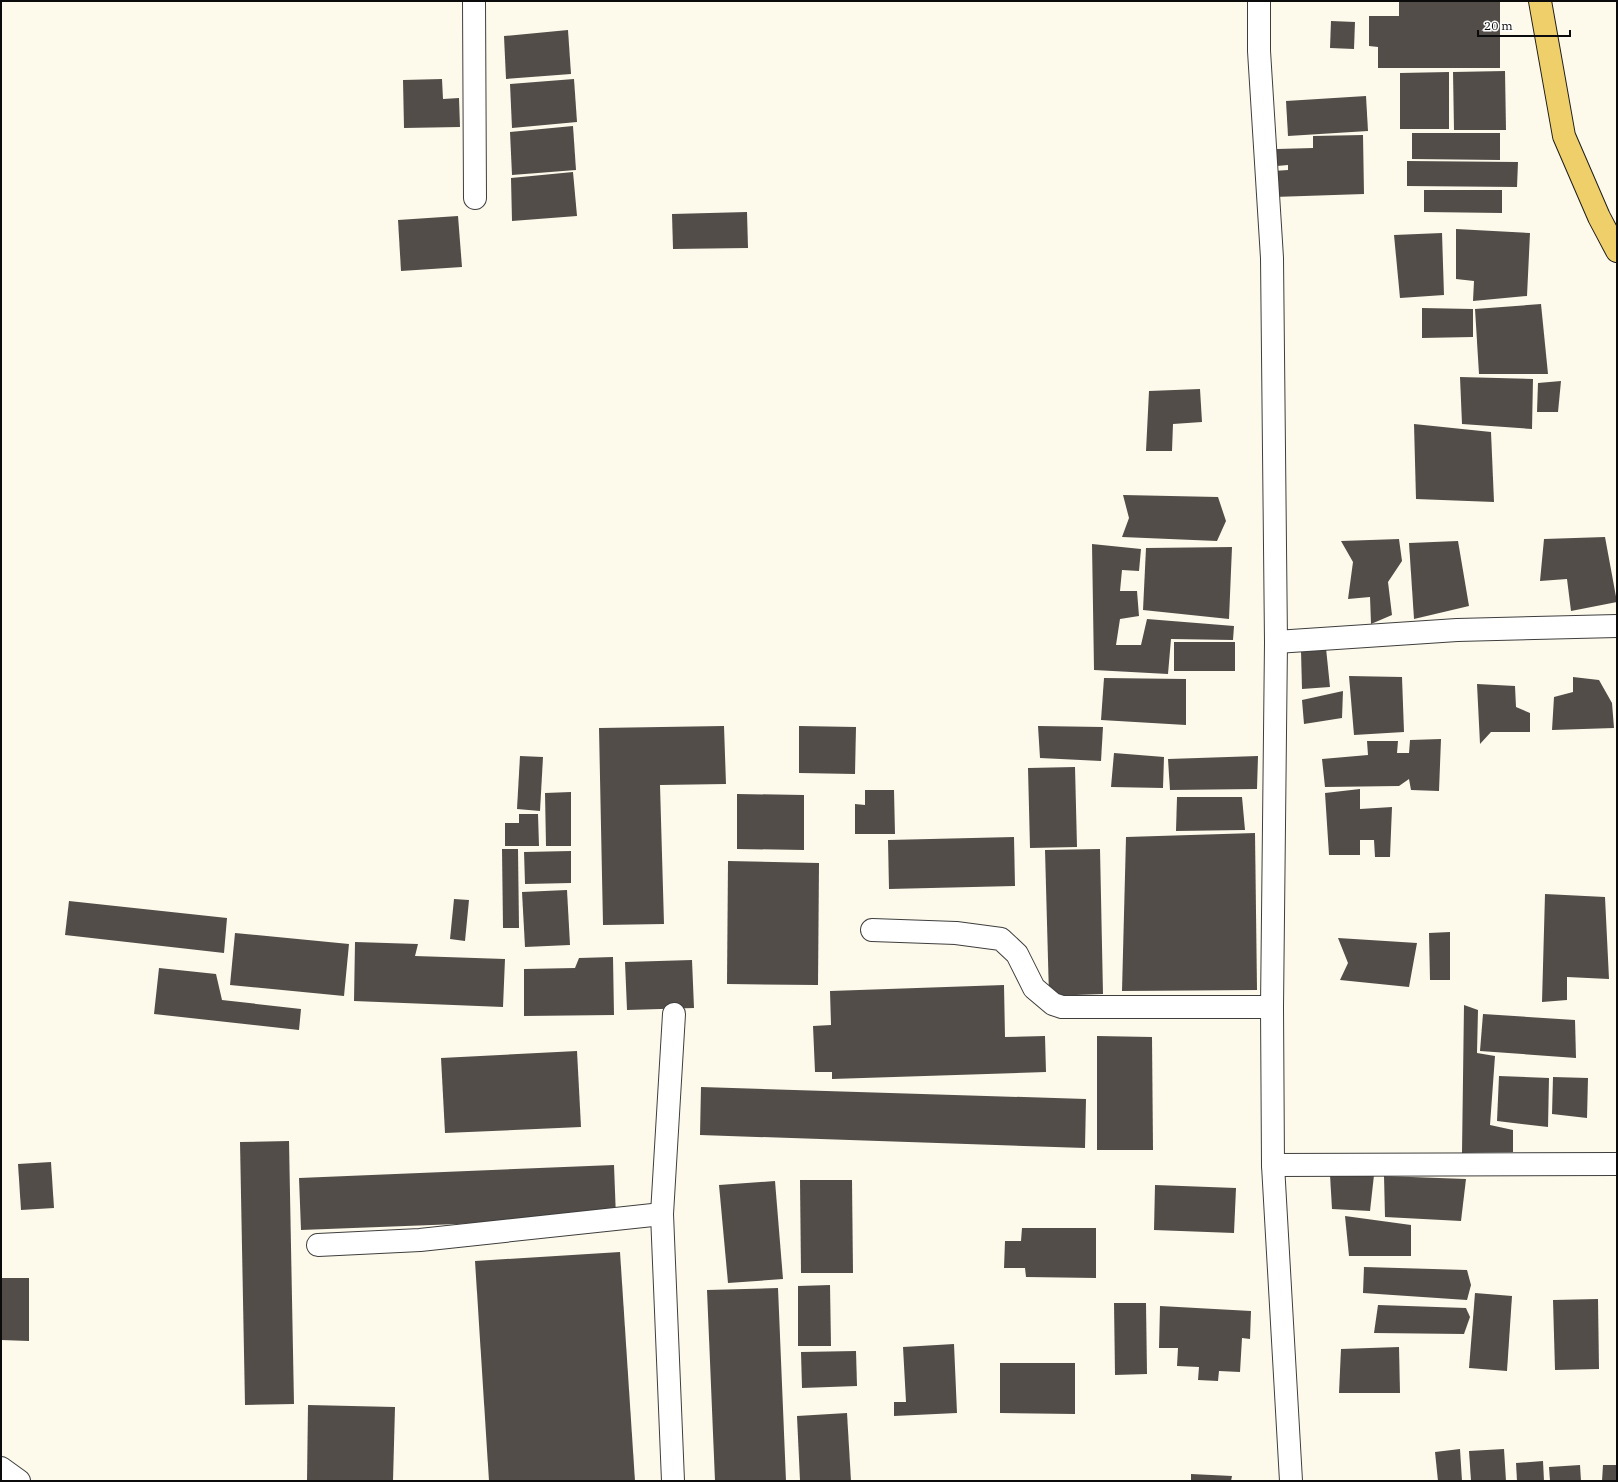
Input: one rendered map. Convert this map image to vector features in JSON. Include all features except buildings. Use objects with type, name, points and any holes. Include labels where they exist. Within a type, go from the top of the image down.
[{"type":"main road","points":[[1540,1],[1564,136],[1599,216],[1617,251]]},
{"type":"street","points":[[474,1],[474,198]]},
{"type":"street","points":[[1259,1],[1259,51],[1272,258],[1276,642],[1272,1008],[1273,1165],[1291,1481]]},
{"type":"street","points":[[1276,642],[1457,630],[1617,626]]},
{"type":"street","points":[[872,930],[956,933],[1000,939],[1017,954],[1034,988],[1053,1004],[1062,1007],[1272,1008]]},
{"type":"street","points":[[673,1481],[662,1214],[674,1014]]},
{"type":"street","points":[[1273,1165],[1617,1164]]},
{"type":"street","points":[[318,1245],[420,1240],[662,1214]]},
{"type":"street","points":[[1,1468],[19,1481]]}]
